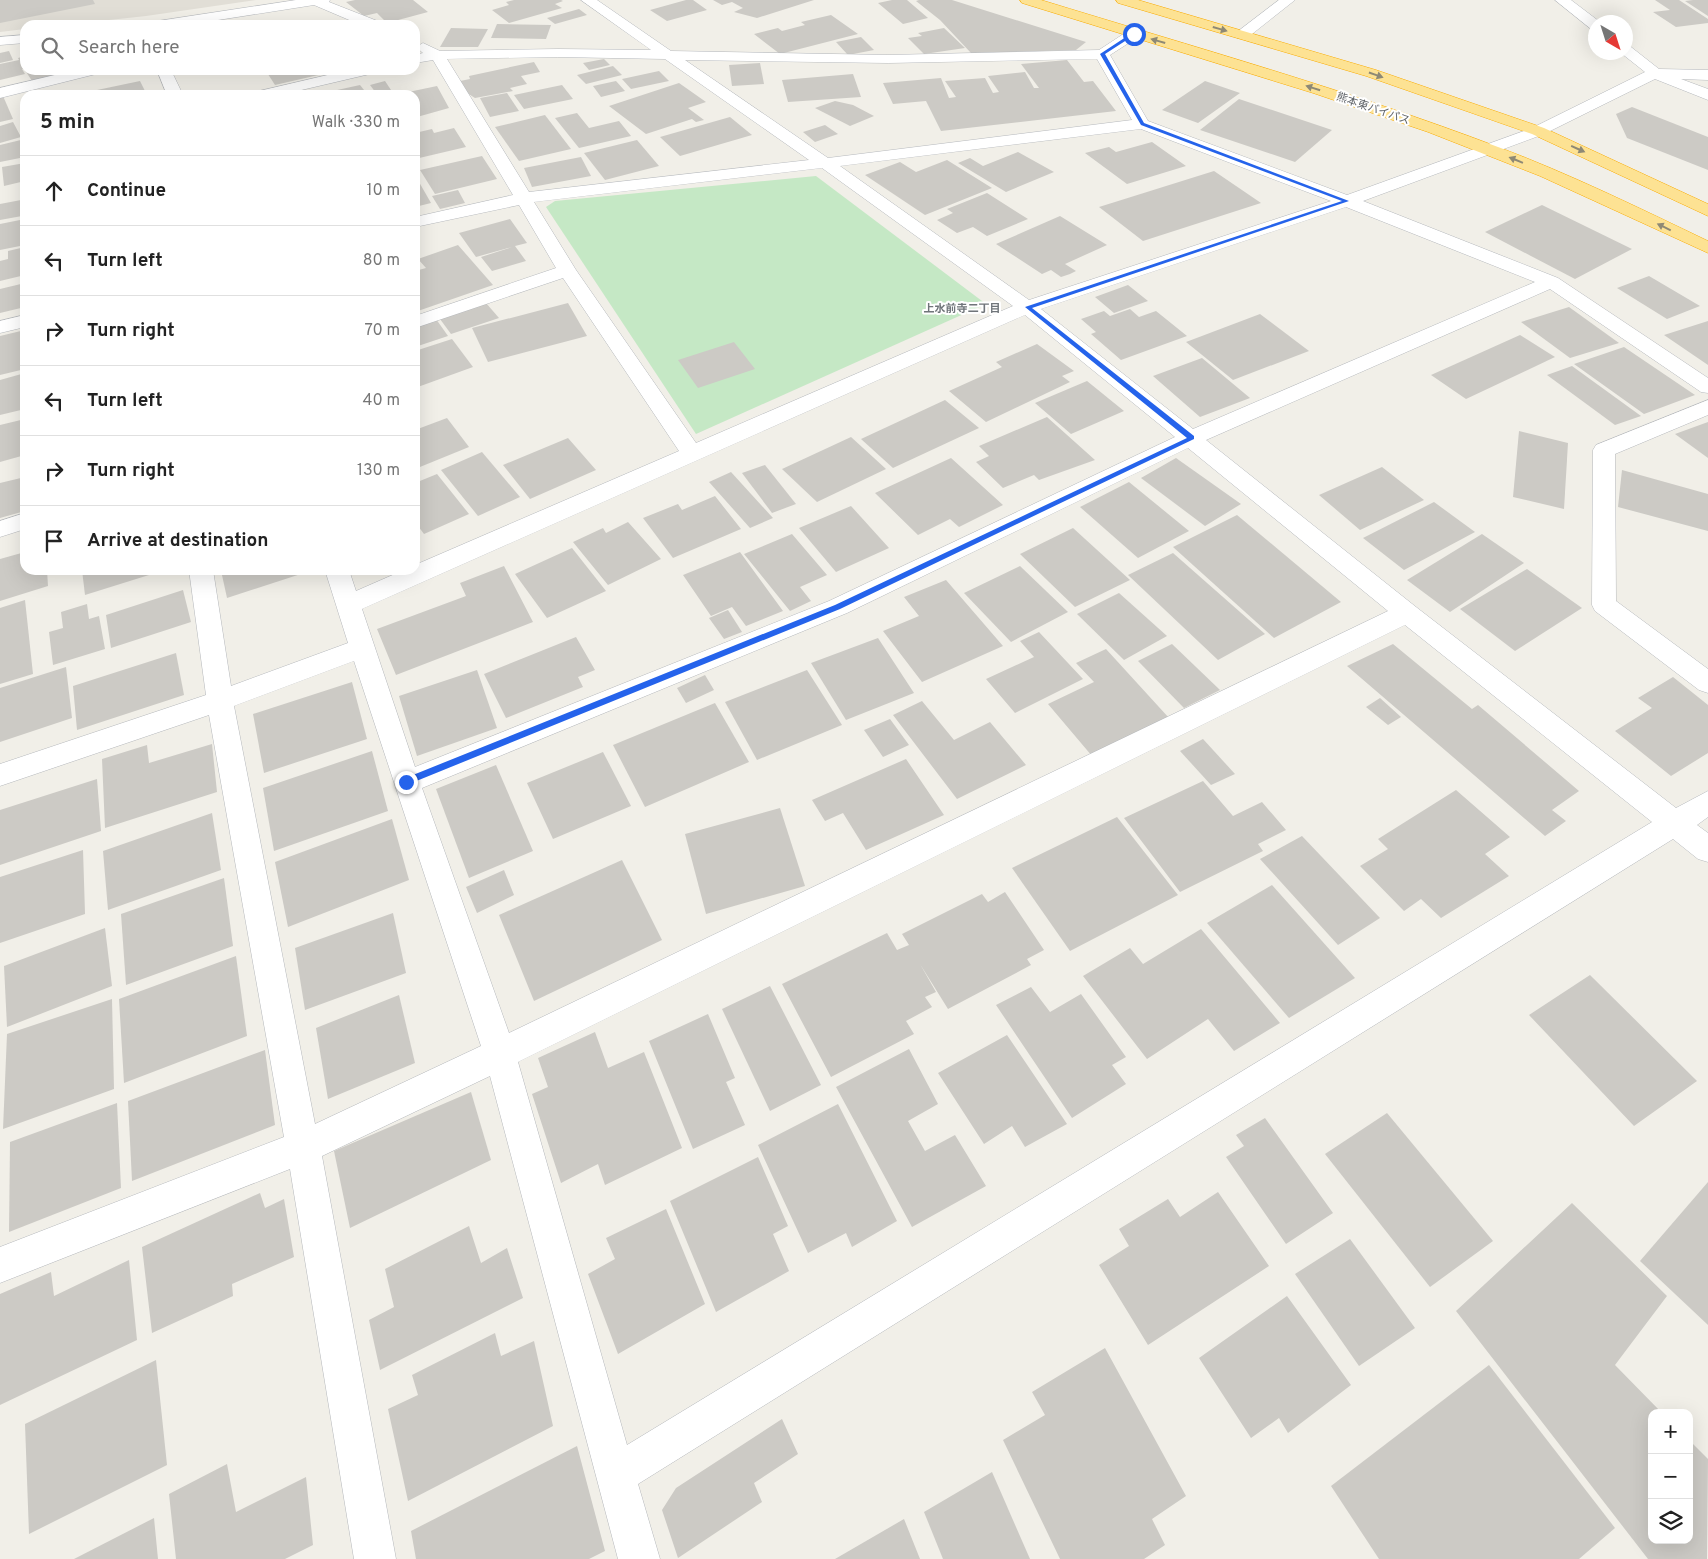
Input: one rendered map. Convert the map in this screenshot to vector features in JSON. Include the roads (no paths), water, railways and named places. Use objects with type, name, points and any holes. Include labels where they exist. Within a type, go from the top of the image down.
[{"type":"highway","name":"熊本東バイパス","points":[[1027,0],[1251,68],[1491,150],[1582,187],[1708,248]]},
{"type":"highway","points":[[1123,0],[1371,73],[1538,131],[1708,210]]},
{"type":"street","points":[[588,0],[825,163],[1027,307],[1192,438],[1407,614],[1708,850]]},
{"type":"street","points":[[1242,35],[1288,0]]},
{"type":"street","points":[[1562,0],[1588,20]]},
{"type":"street","points":[[192,20],[320,1],[364,20]]},
{"type":"street","points":[[420,59],[436,55],[558,53],[888,59],[1102,54],[1134,34]]},
{"type":"street","points":[[0,41],[20,39]]},
{"type":"street","points":[[420,45],[436,55],[525,198],[567,270],[692,453]]},
{"type":"street","points":[[1102,54],[1142,124]]},
{"type":"street","points":[[1633,56],[1655,73],[1708,95]]},
{"type":"street","points":[[420,573],[1027,307],[1347,201],[1491,150],[1538,131],[1655,73],[1708,74]]},
{"type":"street","points":[[0,93],[74,75]]},
{"type":"street","points":[[166,75],[173,90]]},
{"type":"street","points":[[282,90],[347,75]]},
{"type":"street","points":[[420,221],[525,198],[1142,124],[1347,201],[1551,282],[1708,387]]},
{"type":"street","points":[[420,320],[567,270]]},
{"type":"street","points":[[406,782],[838,607],[1192,438],[1551,282]]},
{"type":"street","points":[[0,327],[20,322]]},
{"type":"street","points":[[1708,407],[1604,450],[1604,605],[1708,683]]},
{"type":"street","points":[[0,529],[20,523]]},
{"type":"street","points":[[202,575],[220,700],[303,1146],[375,1559]]},
{"type":"street","points":[[339,575],[406,782],[500,1054],[639,1559]]},
{"type":"street","points":[[349,604],[415,575]]},
{"type":"street","points":[[0,1265],[303,1146],[500,1054],[1407,614]]},
{"type":"street","points":[[0,775],[220,700],[361,648]]},
{"type":"street","points":[[616,1475],[1708,803]]},
{"type":"district","name":"上水前寺二丁目","points":[[962,309]]}]
